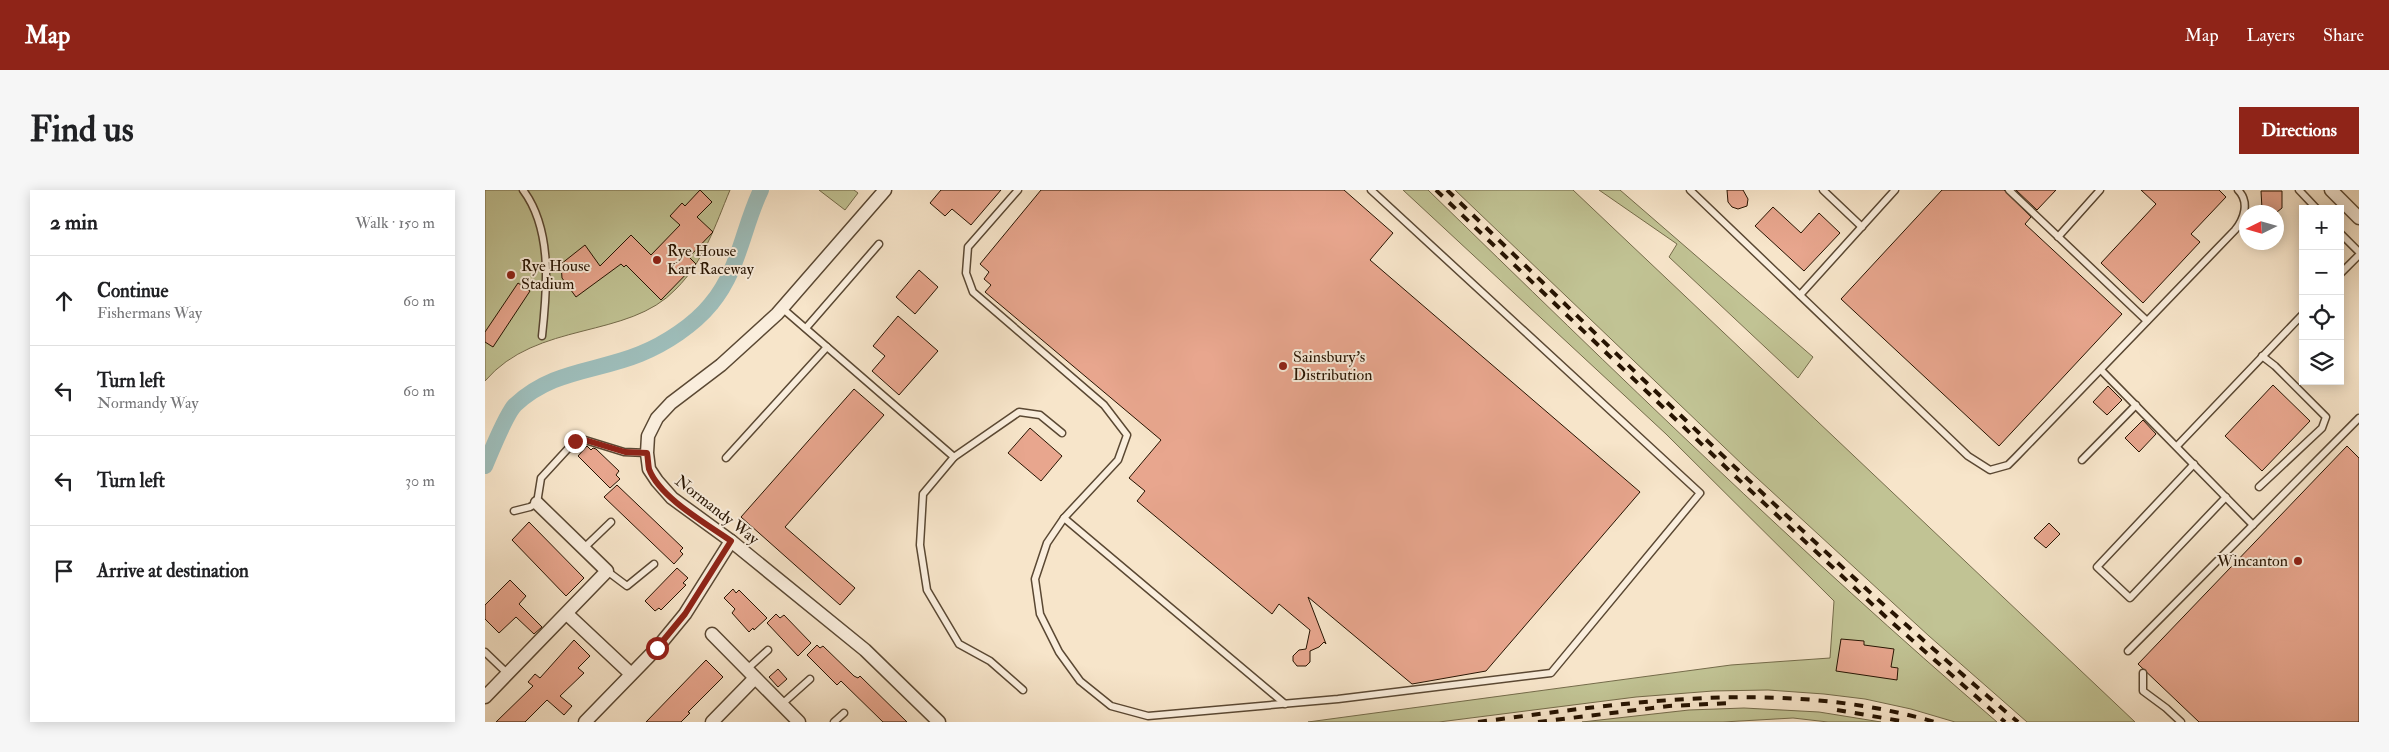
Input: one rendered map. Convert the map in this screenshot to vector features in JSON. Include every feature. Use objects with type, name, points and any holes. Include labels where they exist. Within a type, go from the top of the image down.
[{"type":"street","name":"Normandy Way","points":[[885,190],[782,308],[743,346],[671,403],[657,418],[648,436],[647,453],[649,469],[672,498],[731,541],[865,650],[939,722]]},
{"type":"street","points":[[2331,190],[2359,218]]},
{"type":"street","points":[[485,697],[607,571],[537,503]]},
{"type":"street","points":[[585,722],[685,614],[731,541]]},
{"type":"street","points":[[567,614],[631,674]]},
{"type":"street","points":[[712,634],[799,722]]},
{"type":"street","points":[[712,722],[750,674]]},
{"type":"lane","points":[[523,190],[529,198],[544,245],[546,290],[543,336]]},
{"type":"lane","points":[[1018,190],[968,247],[966,273],[973,292],[1104,405],[1127,435],[1118,460],[1064,518],[1047,543],[1035,579],[1040,614],[1059,652],[1080,682],[1111,706],[1148,716],[1285,704],[1551,672],[1700,493],[1371,190]]},
{"type":"lane","points":[[1690,190],[1968,456],[1990,470],[2007,465],[2016,457],[2240,223],[2245,202],[2238,190]]},
{"type":"lane","points":[[1823,190],[1862,227]]},
{"type":"lane","points":[[1800,295],[1895,190]]},
{"type":"lane","points":[[2009,190],[2147,322]]},
{"type":"lane","points":[[2058,237],[2099,190]]},
{"type":"lane","points":[[2299,190],[2313,205]]},
{"type":"lane","points":[[2344,237],[2359,254],[2344,270]]},
{"type":"lane","points":[[806,328],[879,244]]},
{"type":"lane","points":[[782,308],[954,457]]},
{"type":"lane","points":[[2177,446],[2299,318]]},
{"type":"lane","points":[[726,458],[827,347]]},
{"type":"lane","points":[[2259,487],[2322,428],[2326,417],[2275,366],[2262,356]]},
{"type":"lane","points":[[2101,370],[2253,526]]},
{"type":"lane","points":[[2082,460],[2136,405]]},
{"type":"lane","points":[[1023,690],[990,661],[959,644],[927,590],[920,545],[923,494],[954,457],[1019,412],[1039,415],[1062,433]]},
{"type":"lane","points":[[2128,651],[2359,418]]},
{"type":"lane","points":[[514,511],[537,503],[541,478],[575,441],[585,440],[625,452],[647,453]]},
{"type":"lane","points":[[2194,464],[2097,567],[2131,598],[2226,497]]},
{"type":"lane","points":[[1064,518],[1285,704]]},
{"type":"lane","points":[[584,548],[611,522]]},
{"type":"lane","points":[[607,571],[627,586],[654,564]]},
{"type":"lane","points":[[750,674],[768,650]]},
{"type":"lane","points":[[485,652],[508,674]]},
{"type":"lane","points":[[2143,673],[2143,691],[2167,708],[2181,722]]},
{"type":"lane","points":[[782,704],[810,679]]},
{"type":"lane","points":[[834,722],[844,713]]},
{"type":"green space","points":[[485,190],[730,190],[714,230],[694,267],[676,289],[656,305],[633,316],[530,348],[506,362],[485,381]]},
{"type":"green space","points":[[819,190],[854,190],[858,193],[845,210]]},
{"type":"green space","points":[[1403,190],[1428,190],[1779,527],[1997,722],[1955,722],[1911,709],[1865,699],[1768,690],[1713,691],[1636,697],[1439,722],[1308,722],[1731,665],[1830,658],[1834,601],[1666,434]]},
{"type":"green space","points":[[1455,190],[1573,190],[2135,722],[2027,722],[1929,636],[1745,467]]},
{"type":"green space","points":[[1599,190],[1620,190],[1813,357],[1798,378],[1669,257],[1677,244]]},
{"type":"green space","points":[[1744,708],[1819,712],[1881,722],[1828,722],[1793,718],[1723,722],[1582,722],[1689,710]]},
{"type":"building","points":[[700,190],[712,202],[697,217],[713,232],[689,257],[696,264],[661,300],[626,265],[624,267],[621,264],[576,297],[562,278],[561,264],[585,245],[600,266],[631,235],[651,255],[680,225],[670,216],[682,203],[685,206]]},
{"type":"building","points":[[941,190],[1001,190],[971,225],[952,209],[945,216],[930,203]]},
{"type":"building","name":"Sainsbury's Distribution","points":[[1041,190],[1344,190],[1393,233],[1370,260],[1640,492],[1486,671],[1412,684],[1308,597],[1326,644],[1324,642],[1319,647],[1310,651],[1310,662],[1306,666],[1297,666],[1293,661],[1293,656],[1299,650],[1306,649],[1310,630],[1279,604],[1272,614],[1137,501],[1145,491],[1129,478],[1161,440],[985,292],[991,285],[984,279],[989,272],[980,264]]},
{"type":"building","points":[[1727,190],[1743,190],[1748,199],[1747,206],[1738,209],[1732,207],[1728,202]]},
{"type":"building","points":[[1942,190],[2004,190],[2031,217],[2025,224],[2122,314],[1999,446],[1841,299]]},
{"type":"building","points":[[2016,190],[2056,190],[2037,210]]},
{"type":"building","points":[[2141,190],[2219,190],[2226,197],[2191,234],[2200,242],[2143,303],[2101,263],[2156,204]]},
{"type":"building","points":[[2261,191],[2282,191],[2282,205],[2262,205]]},
{"type":"building","points":[[1773,207],[1801,233],[1819,213],[1840,233],[1804,271],[1755,226]]},
{"type":"building","points":[[919,270],[938,287],[915,314],[896,297]]},
{"type":"building","points":[[518,283],[530,291],[493,347],[485,342],[485,332]]},
{"type":"building","points":[[898,316],[938,351],[899,395],[872,371],[885,356],[873,346]]},
{"type":"building","points":[[2273,385],[2310,421],[2262,471],[2225,436]]},
{"type":"building","points":[[2108,386],[2122,400],[2107,415],[2093,402]]},
{"type":"building","points":[[854,389],[884,415],[785,527],[855,588],[840,605],[741,517]]},
{"type":"building","points":[[2143,420],[2156,434],[2139,452],[2125,438]]},
{"type":"building","points":[[1030,428],[1062,456],[1041,481],[1008,453]]},
{"type":"building","points":[[587,446],[591,450],[593,448],[596,449],[619,471],[616,475],[620,479],[610,488],[578,456]]},
{"type":"building","name":"Wincanton","points":[[2347,446],[2359,458],[2359,722],[2199,722],[2138,664]]},
{"type":"building","points":[[617,485],[683,548],[680,551],[683,554],[674,564],[604,497]]},
{"type":"building","points":[[529,522],[584,578],[566,596],[512,540]]},
{"type":"building","points":[[2049,523],[2060,534],[2046,548],[2034,538]]},
{"type":"building","points":[[677,568],[688,578],[683,583],[686,585],[661,610],[659,608],[655,611],[645,601]]},
{"type":"building","points":[[510,580],[526,596],[519,604],[542,627],[534,634],[516,617],[499,633],[485,619],[485,605]]},
{"type":"building","points":[[733,589],[736,593],[739,590],[767,618],[754,630],[753,628],[749,632],[732,613],[735,609],[724,598]]},
{"type":"building","points":[[776,614],[780,618],[784,615],[811,643],[798,656],[767,623]]},
{"type":"building","points":[[1841,639],[1864,641],[1864,645],[1894,649],[1891,667],[1898,668],[1897,680],[1836,671]]},
{"type":"building","points":[[574,640],[590,656],[578,668],[584,673],[560,696],[572,706],[564,715],[547,700],[525,722],[496,722],[533,686],[528,682],[535,674],[540,678]]},
{"type":"building","points":[[817,645],[820,648],[823,646],[854,676],[858,678],[860,676],[907,722],[883,722],[841,681],[837,685],[807,655]]},
{"type":"building","points":[[706,660],[723,677],[688,712],[690,713],[681,722],[646,722]]},
{"type":"building","points":[[778,669],[787,679],[778,687],[769,677]]},
{"type":"waterway","points":[[485,466],[507,416],[515,405],[529,393],[559,378],[624,360],[650,350],[678,333],[704,312],[728,277],[761,190]]},
{"type":"railway","points":[[1436,190],[1736,477],[1887,618],[2005,722]]},
{"type":"railway","points":[[1447,190],[1799,527],[2018,722]]},
{"type":"railway","points":[[1478,722],[1593,707],[1650,702],[1764,697],[1821,701],[1878,709],[1935,722]]},
{"type":"railway","points":[[1538,722],[1669,706],[1730,703]]},
{"type":"railway","points":[[1837,710],[1901,721]]},
{"type":"place","name":"Rye House Kart Raceway","points":[[657,260]]},
{"type":"place","name":"Rye House Stadium","points":[[511,275]]},
{"type":"place","name":"Sainsbury's Distribution","points":[[1283,366]]},
{"type":"place","name":"Wincanton","points":[[2298,561]]},
{"type":"route","points":[[575,441],[585,440],[625,452],[647,453],[649,469],[672,498],[731,541],[704,587],[657,648]]}]
